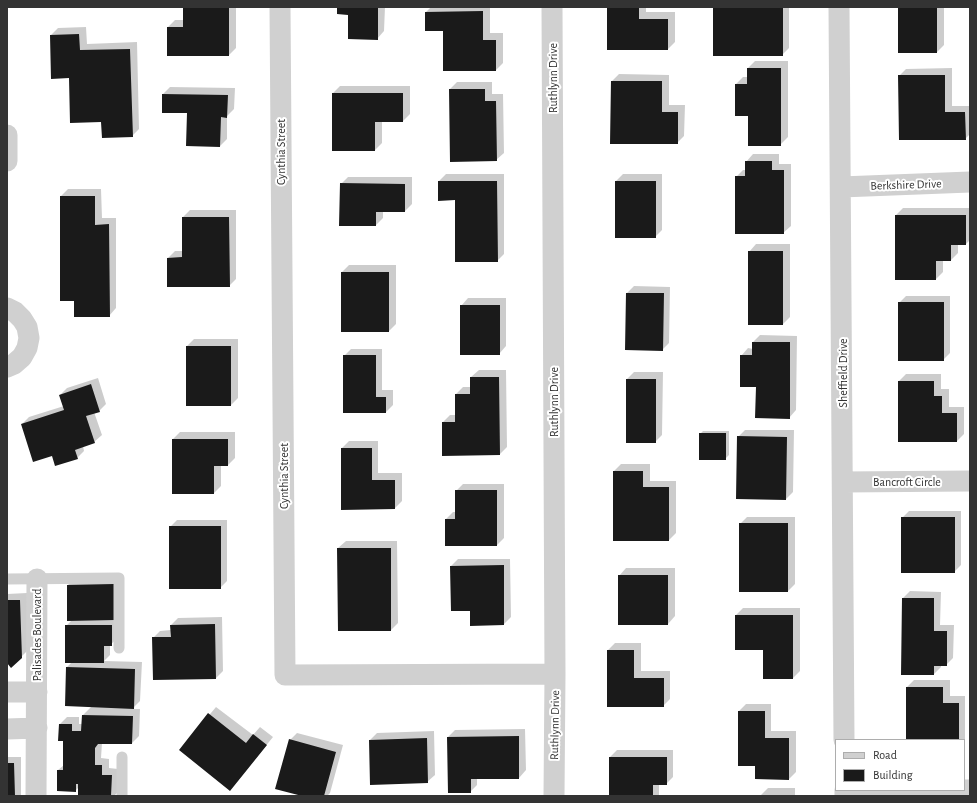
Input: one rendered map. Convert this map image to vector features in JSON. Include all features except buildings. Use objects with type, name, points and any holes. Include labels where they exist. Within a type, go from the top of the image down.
[{"type":"street","name":"Cynthia Street","points":[[280,7],[285,675],[555,674]]},
{"type":"street","name":"Ruthlynn Drive","points":[[552,7],[555,674],[554,796]]},
{"type":"street","name":"Sheffield Drive","points":[[839,7],[844,739]]},
{"type":"street","points":[[7,135],[7,161]]},
{"type":"street","name":"Berkshire Drive","points":[[841,187],[970,182]]},
{"type":"street","points":[[7,308],[22,318],[27,328],[29,338],[27,348],[22,357],[14,364],[7,367]]},
{"type":"street","name":"Bancroft Circle","points":[[843,482],[970,481]]},
{"type":"street","name":"Palisades Boulevard","points":[[36,796],[37,579]]},
{"type":"street","name":"Palisades Boulevard","points":[[7,692],[37,692]]},
{"type":"street","points":[[7,729],[37,728]]},
{"type":"lane","points":[[7,579],[119,578],[119,648]]},
{"type":"lane","points":[[122,757],[122,796]]}]
